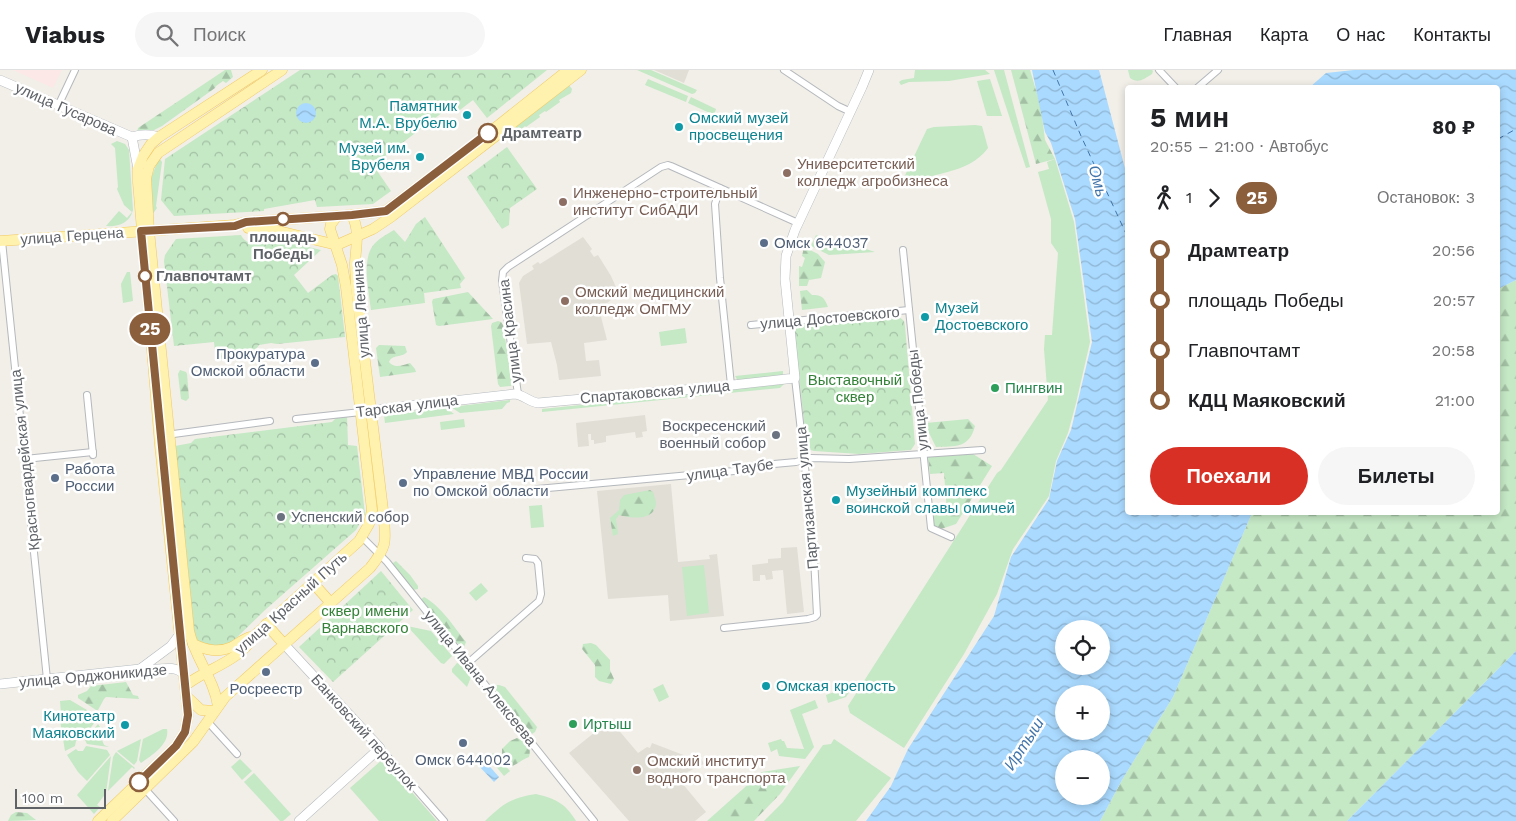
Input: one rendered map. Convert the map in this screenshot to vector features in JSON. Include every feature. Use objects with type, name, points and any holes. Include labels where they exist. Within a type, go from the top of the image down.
[{"type":"main road","points":[[145,231],[146,178],[149,166],[158,153],[256,81],[262,70]]},
{"type":"main road","points":[[98,821],[176,746],[187,725],[187,697],[164,435],[138,169],[148,148],[159,137],[256,81],[282,70]]},
{"type":"main road","points":[[235,226],[246,222],[335,218],[386,211],[475,144],[568,70]]},
{"type":"main road","points":[[235,226],[266,228],[318,242],[337,245],[357,237],[379,225],[581,70]]},
{"type":"main road","points":[[352,215],[357,237]]},
{"type":"main road","points":[[335,218],[330,229],[337,245]]},
{"type":"main road","name":"улица Герцена","points":[[1,241],[235,226]]},
{"type":"main road","name":"улица Ленина","points":[[357,237],[357,337]]},
{"type":"main road","name":"улица Ленина","points":[[337,245],[357,337],[366,411],[383,510],[385,540],[380,556]]},
{"type":"main road","name":"улица Ленина","points":[[362,536],[369,524],[372,510],[366,411]]},
{"type":"main road","points":[[164,435],[187,613],[193,644],[216,693],[216,709],[200,710],[187,697]]},
{"type":"main road","name":"улица Красный Путь","points":[[185,679],[206,672],[234,656],[362,536]]},
{"type":"main road","name":"улица Красный Путь","points":[[112,821],[193,742],[216,709],[242,680],[370,568],[380,556]]},
{"type":"main road","points":[[313,583],[330,602]]},
{"type":"main road","points":[[266,624],[284,644]]},
{"type":"main road","points":[[193,644],[210,651],[219,650],[253,637]]},
{"type":"street","points":[[58,106],[75,70]]},
{"type":"street","points":[[784,70],[838,106],[851,112]]},
{"type":"street","name":"Партизанская улица","points":[[724,628],[808,619],[818,615],[813,538],[788,321],[785,279],[786,256],[798,223],[851,112],[868,70]]},
{"type":"street","points":[[1159,70],[1173,85]]},
{"type":"street","points":[[1200,85],[1218,70]]},
{"type":"street","name":"улица Гусарова","points":[[0,80],[132,138]]},
{"type":"street","points":[[138,169],[132,138],[137,135],[152,134],[159,137]]},
{"type":"street","name":"улица Красина","points":[[518,394],[502,281],[505,269],[664,166],[671,166],[720,188]]},
{"type":"street","points":[[731,386],[715,204],[720,188],[798,223]]},
{"type":"street","name":"Красногвардейская улица","points":[[1,241],[47,679]]},
{"type":"street","name":"улица Победы","points":[[903,250],[931,528],[951,537]]},
{"type":"street","name":"улица Достоевского","points":[[751,325],[909,310]]},
{"type":"street","name":"Спартаковская улица","points":[[518,394],[528,401],[538,403],[731,386],[795,378]]},
{"type":"street","name":"Тарская улица","points":[[296,419],[518,394]]},
{"type":"street","points":[[25,459],[93,454],[87,395]]},
{"type":"street","points":[[164,435],[270,422]]},
{"type":"street","name":"улица Таубе","points":[[537,489],[745,470],[763,465],[796,462],[811,458],[849,459],[982,450]]},
{"type":"street","name":"улица Ивана Алексеева","points":[[362,536],[387,562],[594,821]]},
{"type":"street","points":[[468,663],[539,601],[541,594],[538,563],[526,558]]},
{"type":"street","points":[[140,669],[171,646],[180,634]]},
{"type":"street","name":"Банковский переулок","points":[[284,644],[444,821]]},
{"type":"street","name":"улица Орджоникидзе","points":[[0,684],[140,669],[174,668],[180,670],[185,679]]},
{"type":"street","points":[[207,721],[237,754]]},
{"type":"street","points":[[299,821],[380,748]]},
{"type":"street","points":[[145,789],[174,821]]},
{"type":"shaded area","points":[[13,70],[62,70],[53,88]]},
{"type":"shaded area","points":[[654,70],[689,70],[684,83]]},
{"type":"shaded area","name":"Омский медицинский колледж ОмГМУ","points":[[583,237],[592,249],[590,251],[594,257],[598,255],[619,294],[599,309],[607,340],[584,343],[586,361],[599,360],[601,376],[559,380],[551,342],[527,344],[519,283],[523,276],[534,269],[532,266],[538,262],[540,264]]},
{"type":"shaded area","points":[[645,415],[647,431],[642,432],[643,437],[636,438],[635,432],[606,436],[606,442],[594,444],[594,440],[591,440],[591,434],[588,434],[589,446],[578,447],[576,423]]},
{"type":"shaded area","points":[[671,484],[678,562],[710,559],[709,555],[717,554],[724,616],[670,621],[668,595],[608,599],[597,491]]},
{"type":"shaded area","points":[[797,547],[804,612],[787,614],[783,570],[772,571],[773,579],[766,580],[765,575],[760,575],[760,581],[753,581],[752,565],[768,563],[768,559],[781,558],[781,548]]},
{"type":"shaded area","name":"Омский институт водного транспорта","points":[[610,720],[638,753],[647,747],[650,748],[652,743],[694,759],[700,756],[704,764],[677,777],[706,812],[695,821],[629,821],[569,753]]},
{"type":"green space","points":[[225,70],[231,70],[233,77],[226,83],[223,81],[162,126],[154,130],[137,133],[138,128]]},
{"type":"green space","points":[[300,70],[547,70],[487,118],[473,100],[456,113],[451,106],[373,165],[391,191],[373,204],[317,207],[315,200],[264,209],[264,211],[174,216],[161,200],[165,159]]},
{"type":"green space","points":[[637,70],[651,70],[697,90],[692,94]]},
{"type":"green space","points":[[915,70],[985,70],[990,74],[949,81],[909,82],[901,85],[899,82],[902,80],[914,78]]},
{"type":"green space","points":[[994,70],[1004,70],[1030,167],[1026,168]]},
{"type":"green space","points":[[1011,70],[1030,70],[1041,107],[1045,140],[1055,159],[1036,164]]},
{"type":"green space","points":[[1128,70],[1153,71],[1146,78],[1136,81],[1130,78]]},
{"type":"green space","points":[[648,79],[688,96],[686,102],[645,85]]},
{"type":"green space","points":[[990,79],[1002,116],[987,116],[977,81]]},
{"type":"green space","points":[[568,84],[572,89],[571,93],[539,115],[540,117],[525,126],[511,139],[507,137],[516,127]]},
{"type":"green space","points":[[691,97],[716,109],[714,115],[688,103]]},
{"type":"green space","points":[[982,126],[988,148],[979,157],[970,164],[903,187],[900,186],[927,129]]},
{"type":"green space","points":[[117,141],[125,144],[129,150],[132,212],[124,205],[117,189],[115,148],[111,144]]},
{"type":"green space","points":[[507,147],[537,189],[510,208],[509,225],[502,229],[467,177]]},
{"type":"green space","points":[[159,158],[162,162],[157,208],[152,215],[151,178]]},
{"type":"green space","points":[[1055,159],[1074,222],[1090,342],[1076,403],[1068,433],[1056,461],[1049,496],[1013,549],[997,594],[964,654],[904,748],[850,713],[848,706],[997,473],[1001,470],[1048,400],[1044,349],[1045,335],[1052,335],[1058,253],[1051,243],[1051,219],[1038,172],[1049,169],[1047,162]]},
{"type":"green space","points":[[119,211],[127,218],[132,212],[123,223],[115,226],[106,226]]},
{"type":"green space","points":[[425,217],[465,278],[460,284],[461,288],[424,293],[425,303],[371,310],[367,261],[372,247],[379,239],[394,230],[405,242],[416,224]]},
{"type":"green space","points":[[241,235],[245,240],[253,243],[261,236],[321,250],[294,275],[308,293],[332,275],[336,274],[338,276],[345,337],[259,345],[246,355],[216,360],[214,342],[174,346],[164,261],[165,255],[176,239]]},
{"type":"green space","points":[[816,235],[829,241],[836,239],[875,252],[829,255],[811,246]]},
{"type":"green space","points":[[804,247],[818,254],[825,262],[821,278],[809,280],[807,286],[799,286],[799,266],[802,267],[805,258],[802,256]]},
{"type":"green space","points":[[127,272],[130,272],[133,301],[123,303],[121,284]]},
{"type":"green space","points":[[1516,280],[1516,651],[1347,821],[1100,821],[1122,780],[1173,697],[1251,515],[1500,515],[1500,288]]},
{"type":"green space","points":[[807,290],[812,295],[822,297],[828,307],[802,310],[800,291]]},
{"type":"green space","points":[[468,292],[493,319],[436,325],[433,299]]},
{"type":"green space","name":"Выставочный сквер","points":[[897,315],[904,321],[905,326],[915,444],[911,450],[859,454],[807,449],[795,326],[801,323]]},
{"type":"green space","points":[[498,321],[503,325],[512,382],[511,386],[500,387],[498,384],[491,326],[492,323]]},
{"type":"green space","points":[[685,328],[687,343],[661,346],[659,332]]},
{"type":"green space","points":[[379,345],[405,346],[407,352],[392,358],[389,362],[396,366],[410,363],[416,372],[380,377],[376,348]]},
{"type":"green space","points":[[180,370],[187,374],[189,398],[186,401],[181,399],[178,374]]},
{"type":"green space","points":[[783,371],[781,376],[738,381],[735,376]]},
{"type":"green space","points":[[784,384],[780,388],[542,412],[542,409]]},
{"type":"green space","points":[[510,400],[502,409],[460,413],[451,407]]},
{"type":"green space","points":[[446,408],[454,414],[385,423],[384,415]]},
{"type":"green space","points":[[347,416],[348,445],[357,446],[365,514],[356,530],[265,610],[228,646],[201,645],[193,629],[175,446],[191,443],[195,439],[332,422],[336,418]]},
{"type":"green space","points":[[464,419],[465,427],[441,430],[440,422]]},
{"type":"green space","points":[[968,419],[975,426],[969,439],[960,445],[936,447],[926,423]]},
{"type":"green space","points":[[973,454],[992,466],[956,524],[941,529],[933,526],[932,514],[947,512],[944,473],[930,474],[928,457]]},
{"type":"green space","points":[[650,490],[653,492],[656,501],[651,514],[640,517],[619,515],[616,519],[618,534],[613,536],[610,518],[619,510],[620,500],[624,495]]},
{"type":"green space","points":[[542,505],[544,527],[531,528],[529,506]]},
{"type":"green space","points":[[396,561],[410,575],[418,589],[413,590],[394,567],[393,563]]},
{"type":"green space","points":[[704,565],[709,613],[687,616],[682,567]]},
{"type":"green space","name":"сквер имени Варнавского","points":[[381,571],[413,610],[333,682],[299,647]]},
{"type":"green space","points":[[481,583],[488,591],[476,601],[469,593]]},
{"type":"green space","points":[[424,597],[442,611],[466,642],[464,647],[455,642],[420,600]]},
{"type":"green space","points":[[407,626],[431,631],[452,656],[444,664],[441,663]]},
{"type":"green space","points":[[591,643],[596,645],[610,660],[610,670],[614,679],[611,684],[599,681],[595,677],[595,665],[582,649],[583,644]]},
{"type":"green space","points":[[457,663],[471,677],[467,687],[452,672]]},
{"type":"green space","points":[[126,682],[133,695],[138,696],[139,699],[106,697],[98,710],[96,710],[78,698],[78,695],[87,691],[91,686]]},
{"type":"green space","points":[[663,684],[669,697],[659,702],[653,689]]},
{"type":"green space","points":[[497,685],[505,687],[537,727],[535,732],[532,734],[496,690]]},
{"type":"green space","points":[[854,685],[846,697],[828,703],[826,695]]},
{"type":"green space","points":[[70,700],[87,710],[95,722],[82,739],[76,741],[75,746],[65,751],[59,714],[61,713],[60,701]]},
{"type":"green space","points":[[815,700],[818,708],[802,714],[814,747],[805,759],[779,756],[777,749],[771,752],[768,743],[781,739],[787,748],[804,749],[790,710]]},
{"type":"green space","points":[[98,724],[100,727],[98,730],[104,745],[109,747],[87,744],[85,740]]},
{"type":"green space","points":[[163,729],[167,729],[166,740],[155,753],[141,763],[139,760],[143,739]]},
{"type":"green space","points":[[517,738],[528,745],[530,753],[529,757],[512,766],[502,758],[502,749],[510,741]]},
{"type":"green space","points":[[141,739],[137,761],[134,765],[117,751]]},
{"type":"green space","points":[[834,739],[891,778],[856,821],[764,821],[783,802],[823,745],[831,744]]},
{"type":"green space","points":[[86,746],[107,750],[110,755],[87,781],[78,772],[67,755],[76,749],[83,751]]},
{"type":"green space","points":[[116,752],[135,768],[132,767],[108,791],[113,757]]},
{"type":"green space","points":[[493,753],[510,771],[504,776],[489,758]]},
{"type":"green space","points":[[111,756],[106,793],[97,805],[100,807],[94,814],[77,795]]},
{"type":"green space","points":[[240,759],[252,771],[242,780],[231,767]]},
{"type":"green space","points":[[383,759],[437,821],[379,821],[350,788]]},
{"type":"green space","points":[[800,766],[780,794],[754,821],[707,821],[762,772]]},
{"type":"green space","points":[[254,773],[291,814],[283,821],[280,821],[244,782]]},
{"type":"green space","points":[[536,794],[564,806],[576,821],[485,821],[508,803]]},
{"type":"green space","points":[[16,812],[27,813],[36,820],[8,821],[11,815]]},
{"type":"water","name":"Омь","points":[[1032,70],[1099,70],[1125,168],[1125,515],[1251,515],[1173,697],[1110,802],[1110,750],[1055,750],[1055,805],[1109,805],[1100,821],[866,821],[891,786],[908,749],[994,616],[1011,557],[1049,499],[1057,461],[1071,430],[1092,342],[1075,219],[1051,143],[1045,132]]},
{"type":"water","points":[[1354,70],[1516,70],[1516,280],[1500,288],[1500,85],[1312,85],[1326,73]]},
{"type":"water","points":[[306,103],[313,106],[316,113],[313,120],[306,123],[299,120],[296,113],[299,106]]},
{"type":"water","points":[[1516,651],[1516,821],[1347,821]]},
{"type":"water","points":[[484,760],[499,777],[494,782],[478,765]]},
{"type":"ferry route","points":[[1053,70],[1125,231]]},
{"type":"ferry route","points":[[1500,138],[1516,129]]},
{"type":"bus line","name":"25","points":[[139,782],[176,746],[185,732],[188,715],[160,445],[141,231],[235,226],[246,222],[373,214],[386,211],[488,133]]},
{"type":"place","name":"Памятник М.А. Врубелю","points":[[467,115]]},
{"type":"place","name":"Омский музей просвещения","points":[[679,127]]},
{"type":"place","name":"Драмтеатр","points":[[488,133]]},
{"type":"place","name":"Музей им. Врубеля","points":[[420,157]]},
{"type":"place","name":"Университетский колледж агробизнеса","points":[[787,173]]},
{"type":"place","name":"Инженерно-строительный институт СибАДИ","points":[[563,202]]},
{"type":"place","name":"площадь Победы","points":[[283,219]]},
{"type":"place","name":"Омск 644037","points":[[764,243]]},
{"type":"place","name":"Главпочтамт","points":[[145,276]]},
{"type":"place","name":"Омский медицинский колледж ОмГМУ","points":[[565,301]]},
{"type":"place","name":"Музей Достоевского","points":[[925,317]]},
{"type":"place","name":"Прокуратура Омской области","points":[[315,363]]},
{"type":"place","name":"Пингвин","points":[[995,388]]},
{"type":"place","name":"Воскресенский военный собор","points":[[776,435]]},
{"type":"place","name":"Работа России","points":[[55,478]]},
{"type":"place","name":"Управление МВД России по Омской области","points":[[403,483]]},
{"type":"place","name":"Музейный комплекс воинской славы омичей","points":[[836,500]]},
{"type":"place","name":"Успенский собор","points":[[281,517]]},
{"type":"place","name":"Росреестр","points":[[266,672]]},
{"type":"place","name":"Омская крепость","points":[[766,686]]},
{"type":"place","name":"Иртыш","points":[[573,724]]},
{"type":"place","name":"Кинотеатр Маяковский","points":[[125,725]]},
{"type":"place","name":"Омск 644002","points":[[463,743]]},
{"type":"place","name":"Омский институт водного транспорта","points":[[637,770]]}]
